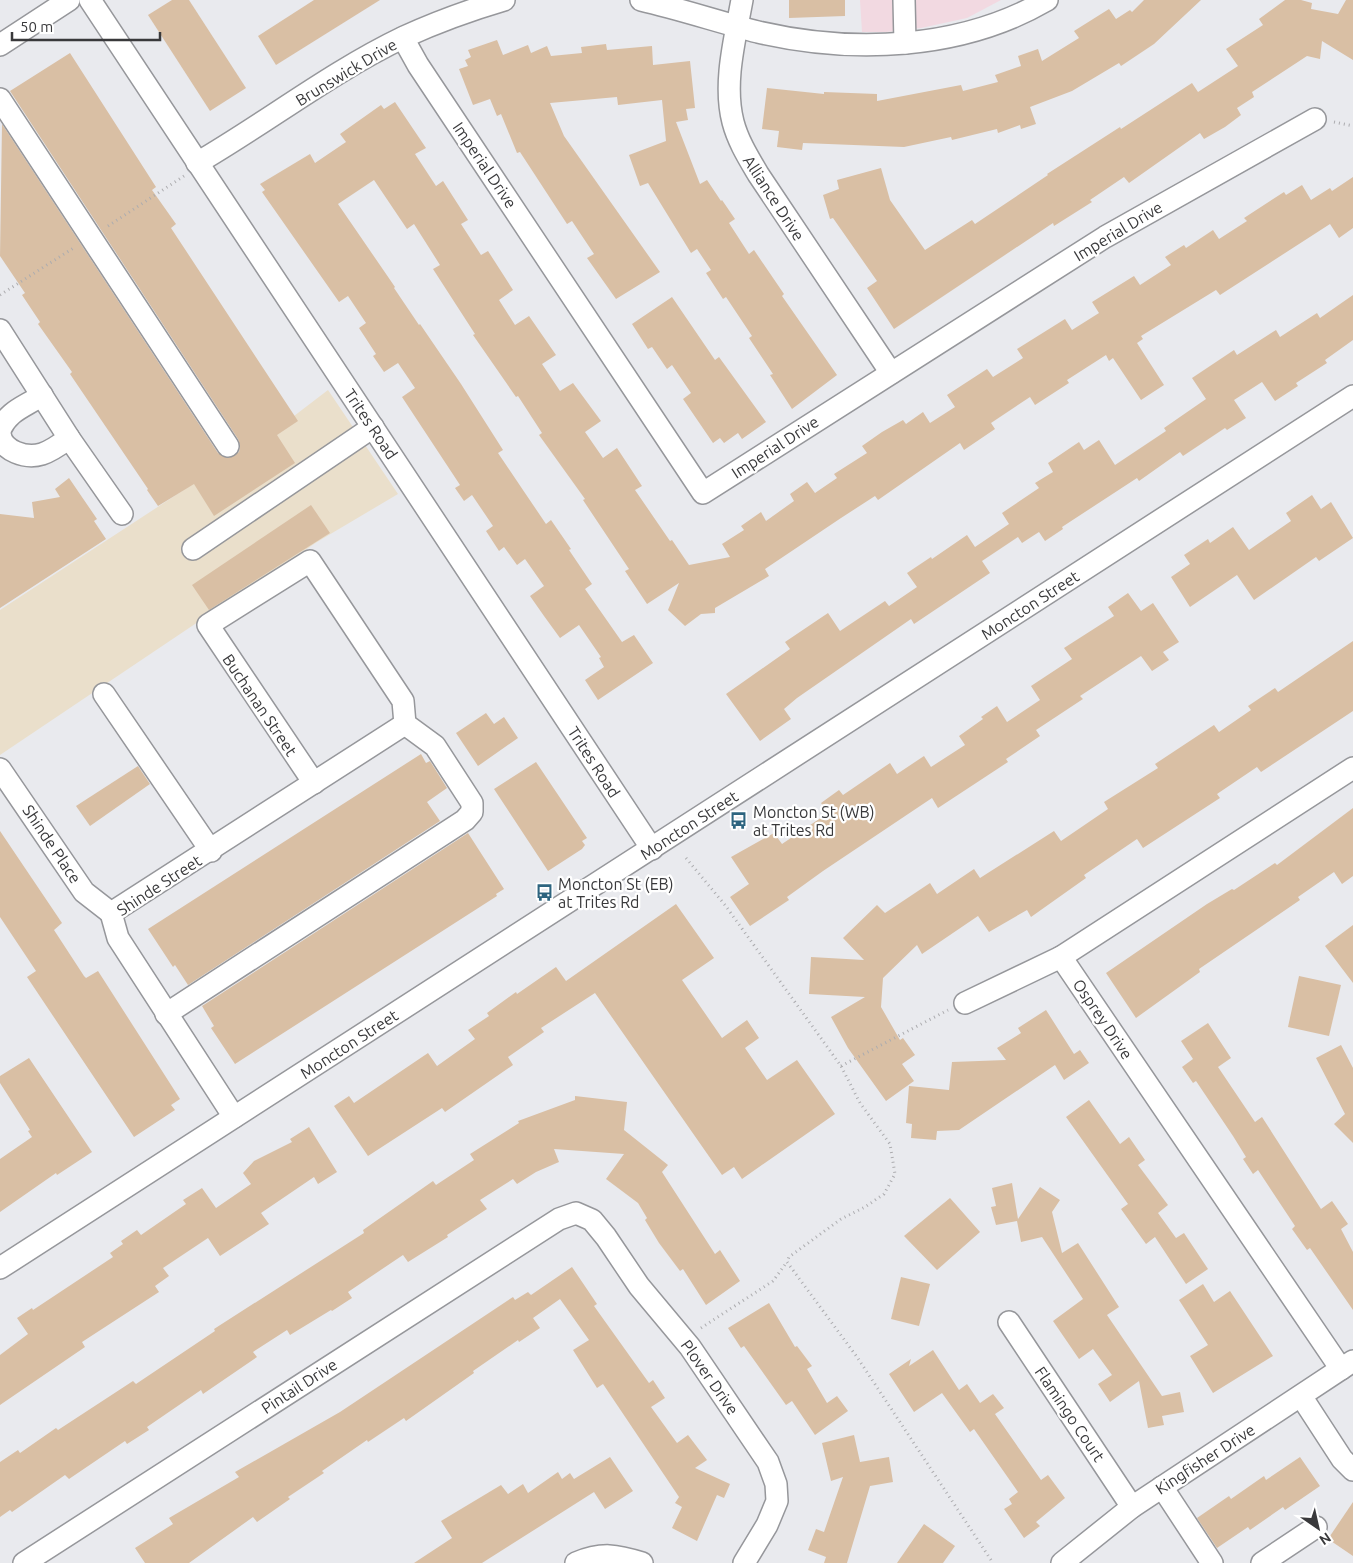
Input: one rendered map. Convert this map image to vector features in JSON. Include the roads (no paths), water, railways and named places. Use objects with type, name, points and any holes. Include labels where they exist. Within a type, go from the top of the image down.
[{"type":"street","points":[[0,45],[69,0]]},
{"type":"street","name":"Trites Road","points":[[90,0],[652,849]]},
{"type":"street","name":"Brunswick Drive","points":[[198,165],[320,85],[402,38],[458,14],[504,0]]},
{"type":"street","points":[[641,0],[682,9],[737,26],[817,42],[885,45],[941,39],[1010,18],[1046,0]]},
{"type":"street","name":"Alliance Drive","points":[[742,0],[737,26],[729,101],[741,146],[891,373]]},
{"type":"street","points":[[904,0],[905,43]]},
{"type":"street","name":"Imperial Drive","points":[[402,38],[418,66],[703,493],[1113,232],[1315,119]]},
{"type":"street","points":[[0,99],[228,446]]},
{"type":"street","points":[[0,330],[122,514]]},
{"type":"street","points":[[0,430],[4,421],[15,410],[42,395]]},
{"type":"street","name":"Moncton Street","points":[[0,1268],[1353,396]]},
{"type":"street","points":[[193,549],[373,427]]},
{"type":"street","points":[[0,434],[4,443],[14,453],[28,455],[41,454],[70,438]]},
{"type":"street","name":"Buchanan Street","points":[[314,783],[208,625],[310,561],[403,701],[404,724]]},
{"type":"street","points":[[104,694],[211,851]]},
{"type":"street","points":[[166,1014],[464,820],[472,812],[472,803],[435,746],[404,724]]},
{"type":"street","name":"Shinde Street","points":[[234,1117],[118,938],[111,913],[211,851],[404,724]]},
{"type":"street","name":"Shinde Place","points":[[0,768],[84,892],[111,913]]},
{"type":"street","points":[[965,1003],[1061,957],[1353,768]]},
{"type":"street","name":"Osprey Drive","points":[[1061,957],[1347,1365]]},
{"type":"street","name":"Pintail Drive","points":[[24,1563],[546,1227],[559,1219],[576,1213]]},
{"type":"street","name":"Plover Drive","points":[[576,1213],[592,1220],[606,1237],[645,1293],[690,1347],[768,1462],[776,1484],[777,1500],[768,1525],[744,1563]]},
{"type":"street","name":"Flamingo Court","points":[[1009,1322],[1132,1506]]},
{"type":"street","name":"Kingfisher Drive","points":[[1062,1563],[1132,1506],[1347,1365]]},
{"type":"street","points":[[1301,1396],[1342,1459],[1353,1470]]},
{"type":"street","points":[[1162,1487],[1212,1563]]},
{"type":"street","points":[[1262,1563],[1316,1527]]},
{"type":"street","points":[[576,1563],[590,1558],[615,1555],[642,1563]]},
{"type":"place","name":"Moncton St (WB) at Trites Rd","points":[[739,821]]},
{"type":"place","name":"Moncton St (EB) at Trites Rd","points":[[544,893]]}]
